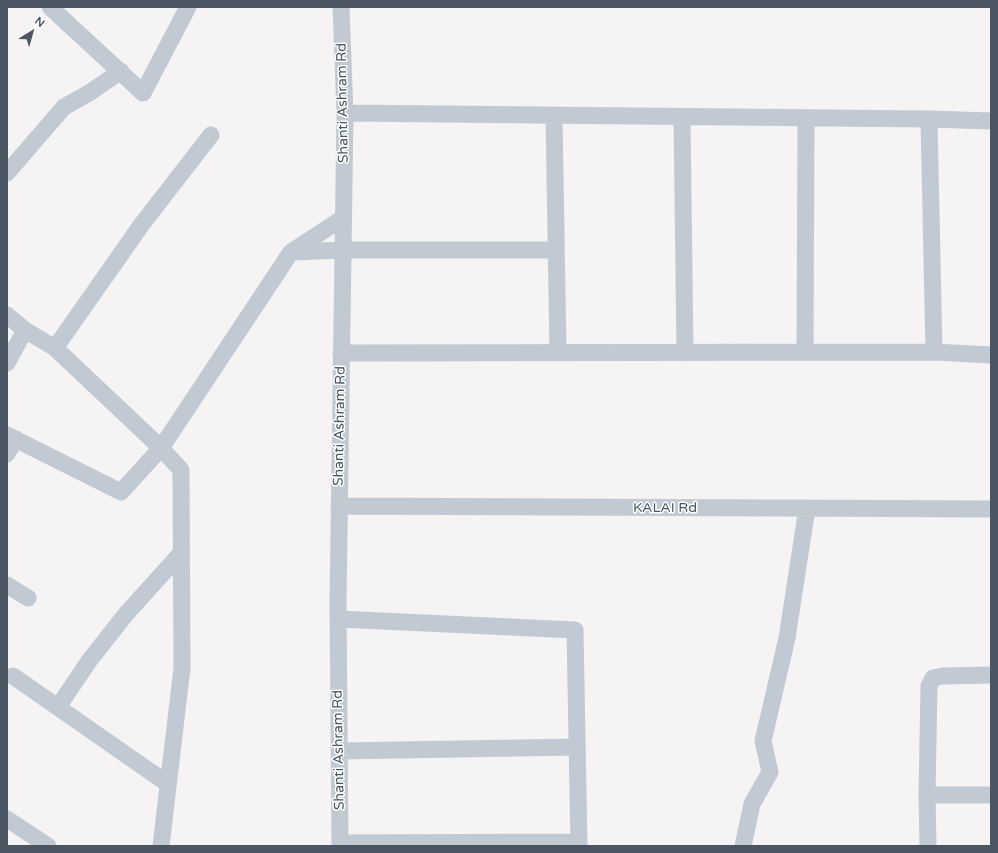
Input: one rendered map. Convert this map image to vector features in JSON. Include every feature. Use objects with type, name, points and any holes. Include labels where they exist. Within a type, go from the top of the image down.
[{"type":"street","points":[[50,7],[144,92],[188,7]]},
{"type":"street","name":"Shanti Ashram Rd","points":[[340,844],[338,619],[345,113],[341,7]]},
{"type":"street","points":[[7,173],[64,107],[90,93],[121,71]]},
{"type":"street","points":[[345,113],[929,119],[991,121]]},
{"type":"street","points":[[554,116],[558,353]]},
{"type":"street","points":[[682,117],[685,353]]},
{"type":"street","points":[[805,352],[806,118]]},
{"type":"street","points":[[929,119],[934,352]]},
{"type":"street","points":[[55,348],[142,224],[212,135]]},
{"type":"street","points":[[7,454],[11,437],[121,492],[161,448],[291,252],[343,218]]},
{"type":"street","points":[[291,252],[343,250],[556,250]]},
{"type":"street","points":[[7,315],[25,330],[55,348],[161,448],[181,470],[182,668],[161,846]]},
{"type":"street","points":[[7,363],[25,330]]},
{"type":"street","points":[[341,353],[934,352],[991,355]]},
{"type":"street","name":"KALAI Rd","points":[[339,506],[991,510]]},
{"type":"street","points":[[743,846],[752,804],[770,772],[763,741],[787,638],[807,508]]},
{"type":"street","points":[[58,707],[94,655],[126,614],[182,552]]},
{"type":"street","points":[[7,584],[28,598]]},
{"type":"street","points":[[338,619],[575,630],[579,844],[340,844]]},
{"type":"street","points":[[928,846],[927,795],[929,686],[933,678],[943,676],[991,675]]},
{"type":"street","points":[[13,676],[168,784]]},
{"type":"street","points":[[339,751],[577,747]]},
{"type":"street","points":[[927,795],[991,795]]},
{"type":"street","points":[[7,819],[48,846]]}]
